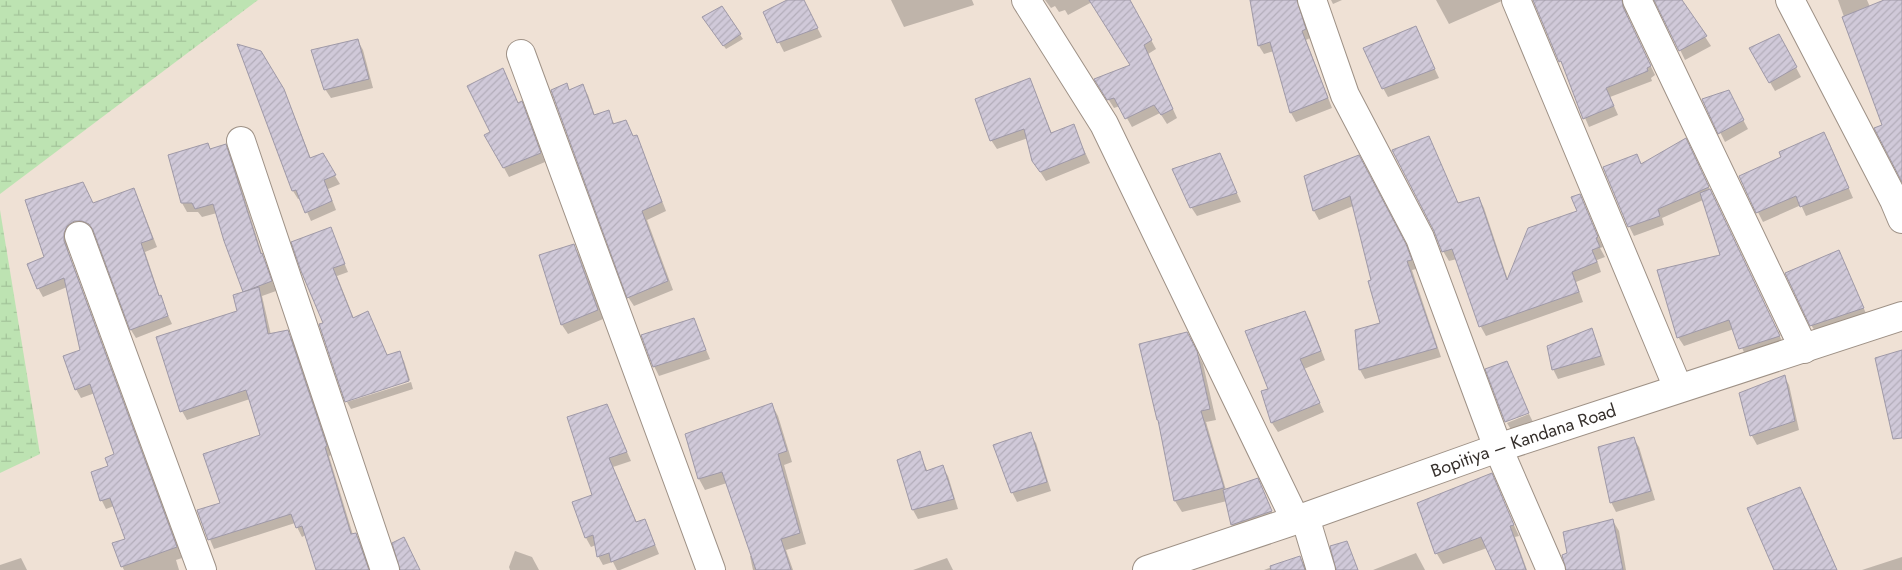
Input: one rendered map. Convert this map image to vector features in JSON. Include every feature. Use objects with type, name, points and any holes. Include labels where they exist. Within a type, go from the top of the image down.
[{"type":"street","points":[[1026,0],[1104,124],[1300,518],[1321,570]]},
{"type":"street","points":[[1312,0],[1345,95],[1420,238],[1498,448],[1551,570]]},
{"type":"street","points":[[1516,0],[1678,388]]},
{"type":"street","points":[[1637,0],[1804,350]]},
{"type":"street","points":[[1790,0],[1894,200],[1902,219]]},
{"type":"street","points":[[521,54],[711,570]]},
{"type":"street","points":[[242,141],[386,570]]},
{"type":"street","points":[[79,236],[202,570]]},
{"type":"street","name":"Bopitiya – Kandana Road","points":[[1147,570],[1498,448],[1678,388],[1804,350],[1902,316]]},
{"type":"green space","points":[[0,0],[258,0],[0,194]]},
{"type":"green space","points":[[0,210],[40,454],[0,473]]},
{"type":"building","points":[[787,0],[804,0],[818,28],[777,43],[763,12]]},
{"type":"building","points":[[1089,0],[1130,0],[1152,40],[1144,45],[1173,109],[1161,115],[1154,105],[1125,119],[1114,98],[1107,100],[1094,79],[1130,65]]},
{"type":"building","points":[[1250,0],[1297,0],[1306,29],[1302,31],[1328,98],[1290,113],[1270,42],[1258,46]]},
{"type":"building","points":[[1533,0],[1622,0],[1623,7],[1651,66],[1647,68],[1648,71],[1606,88],[1614,106],[1583,119],[1561,61],[1559,62]]},
{"type":"building","points":[[1654,0],[1682,0],[1707,36],[1679,51]]},
{"type":"building","points":[[1884,0],[1902,0],[1902,182],[1874,128],[1882,125],[1842,17]]},
{"type":"building","points":[[722,6],[741,34],[723,46],[702,17]]},
{"type":"building","points":[[1416,26],[1435,69],[1382,89],[1363,48]]},
{"type":"building","points":[[1779,34],[1797,67],[1769,83],[1749,48]]},
{"type":"building","points":[[358,39],[369,79],[324,90],[311,50]]},
{"type":"building","points":[[237,44],[261,51],[284,89],[310,158],[323,153],[336,175],[324,180],[332,201],[305,213],[296,190],[292,191]]},
{"type":"building","points":[[503,68],[518,103],[522,101],[541,153],[503,168],[484,135],[490,132],[467,86]]},
{"type":"building","points":[[1030,78],[1051,133],[1074,124],[1085,154],[1040,172],[1032,161],[1024,129],[990,141],[975,99]]},
{"type":"building","points":[[567,83],[569,90],[583,84],[594,115],[609,110],[613,124],[626,120],[633,136],[637,135],[662,202],[642,211],[668,281],[627,298],[551,90]]},
{"type":"building","points":[[1729,90],[1744,120],[1718,134],[1702,99]]},
{"type":"building","points":[[1824,132],[1849,188],[1800,207],[1796,196],[1756,213],[1739,176],[1781,157],[1779,152]]},
{"type":"building","points":[[1429,136],[1458,203],[1479,197],[1507,280],[1528,228],[1577,211],[1571,197],[1580,194],[1598,237],[1596,238],[1600,247],[1592,250],[1597,262],[1572,272],[1579,292],[1479,327],[1452,249],[1442,252],[1434,231],[1392,150]]},
{"type":"building","points":[[1686,138],[1709,187],[1658,209],[1660,216],[1628,227],[1603,167],[1637,154],[1641,164]]},
{"type":"building","points":[[208,143],[210,149],[226,144],[261,254],[272,281],[243,292],[224,241],[213,204],[195,209],[192,203],[181,203],[168,155]]},
{"type":"building","points":[[1220,153],[1237,193],[1190,208],[1172,169]]},
{"type":"building","points":[[1359,155],[1406,244],[1412,260],[1407,261],[1437,348],[1359,370],[1355,330],[1380,323],[1368,281],[1371,280],[1350,196],[1313,211],[1304,176]]},
{"type":"building","points":[[83,182],[93,203],[134,188],[153,239],[141,243],[159,296],[161,295],[168,316],[130,330],[93,230],[89,224],[82,221],[74,221],[67,226],[64,233],[64,241],[177,547],[121,567],[112,543],[125,539],[110,498],[100,501],[91,472],[108,466],[105,458],[114,454],[90,384],[75,390],[63,356],[80,350],[64,278],[37,289],[27,264],[44,257],[25,200]]},
{"type":"building","points":[[1710,189],[1780,336],[1739,349],[1729,320],[1677,338],[1657,270],[1720,255],[1700,193]]},
{"type":"building","points":[[331,227],[345,264],[333,268],[353,318],[368,311],[387,355],[400,351],[409,381],[345,402],[319,324],[323,323],[291,242]]},
{"type":"building","points":[[574,244],[598,310],[561,325],[539,255]]},
{"type":"building","points":[[1839,250],[1864,308],[1810,326],[1785,273]]},
{"type":"building","points":[[259,287],[268,334],[288,330],[327,446],[325,447],[351,534],[356,533],[369,570],[316,570],[302,526],[296,528],[291,514],[208,540],[197,510],[220,503],[203,454],[260,435],[246,390],[180,412],[156,337],[237,311],[233,295]]},
{"type":"building","points":[[1305,311],[1321,351],[1300,359],[1320,403],[1271,423],[1261,391],[1268,389],[1245,331]]},
{"type":"building","points":[[694,318],[706,350],[653,367],[641,335]]},
{"type":"building","points":[[1592,328],[1601,356],[1552,370],[1547,346]]},
{"type":"building","points":[[1187,332],[1197,351],[1210,409],[1201,411],[1224,488],[1174,501],[1158,420],[1139,344]]},
{"type":"building","points":[[1902,350],[1902,438],[1893,439],[1875,358]]},
{"type":"building","points":[[1507,361],[1529,413],[1505,422],[1485,369]]},
{"type":"building","points":[[1785,375],[1795,421],[1750,436],[1739,393]]},
{"type":"building","points":[[772,403],[787,451],[778,454],[800,533],[781,539],[791,570],[756,570],[722,472],[698,479],[685,434]]},
{"type":"building","points":[[607,404],[627,452],[609,458],[636,522],[645,519],[655,545],[611,562],[609,553],[597,557],[593,535],[585,538],[572,502],[592,495],[567,417]]},
{"type":"building","points":[[1031,432],[1047,482],[1011,493],[993,445]]},
{"type":"building","points":[[1634,437],[1651,491],[1610,503],[1598,447]]},
{"type":"building","points":[[920,451],[926,471],[943,465],[954,499],[912,510],[897,460]]},
{"type":"building","points":[[1492,473],[1514,525],[1510,526],[1526,570],[1496,570],[1481,537],[1435,554],[1417,503]]},
{"type":"building","points":[[1258,478],[1272,511],[1231,525],[1223,490]]},
{"type":"building","points":[[1800,487],[1837,570],[1774,570],[1747,508]]},
{"type":"building","points":[[1613,519],[1623,570],[1566,570],[1562,555],[1567,553],[1563,532]]},
{"type":"building","points":[[404,537],[420,570],[400,570],[392,543]]},
{"type":"building","points":[[1347,541],[1358,570],[1336,570],[1330,546]]},
{"type":"building","points":[[1300,556],[1305,570],[1271,570],[1270,566]]}]
